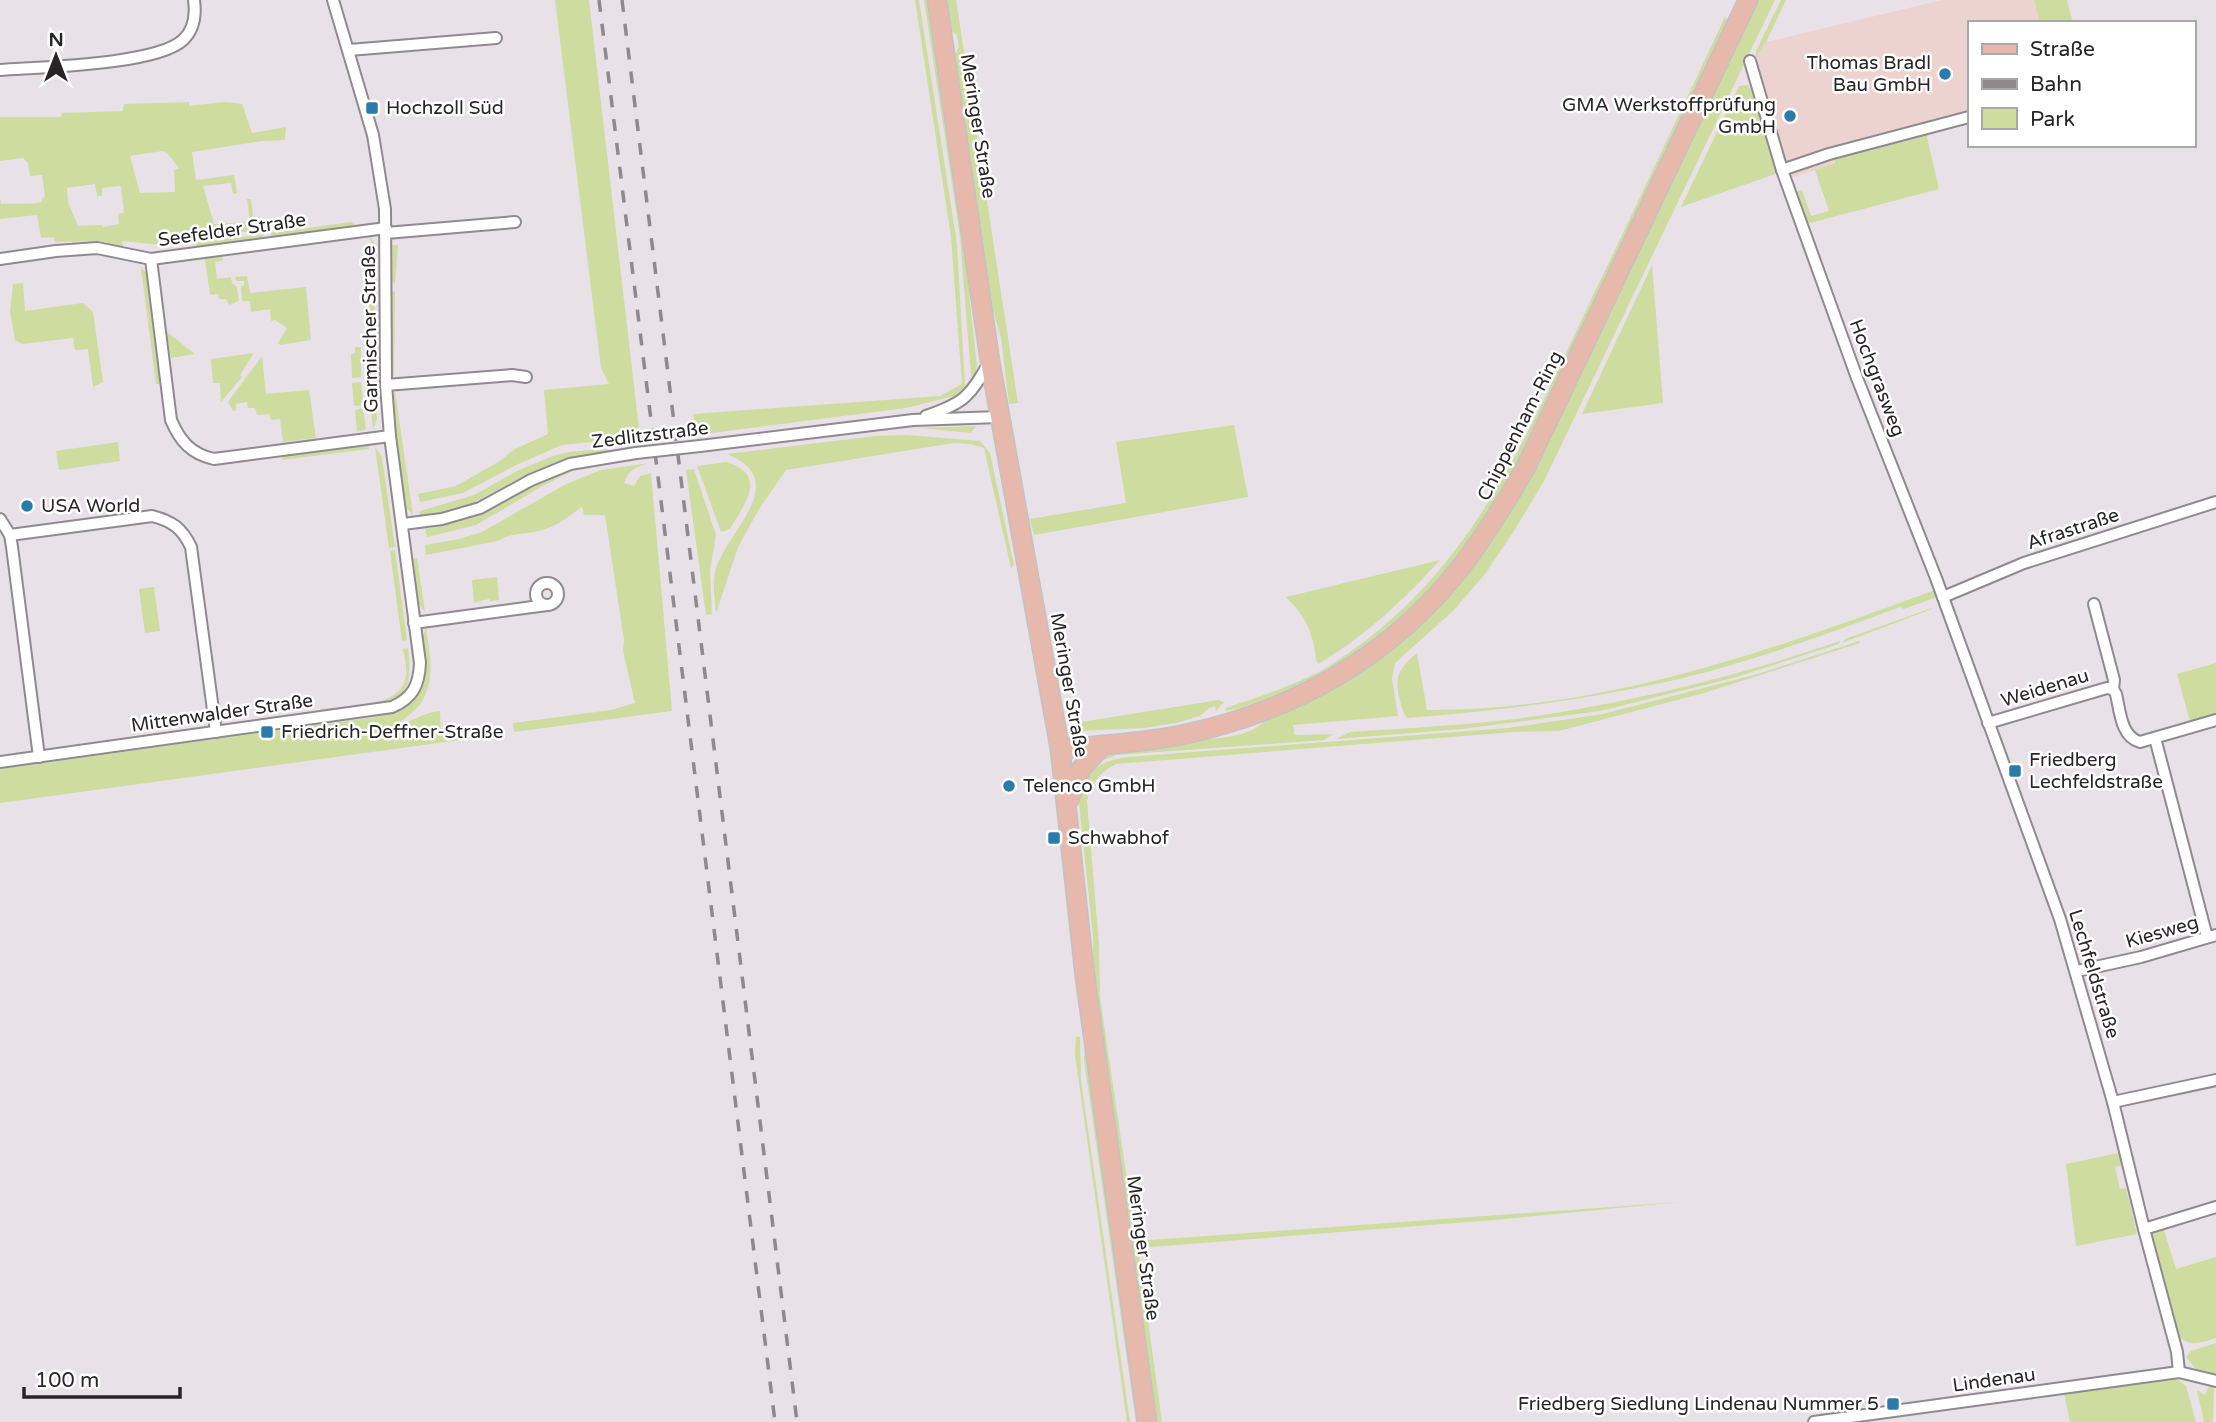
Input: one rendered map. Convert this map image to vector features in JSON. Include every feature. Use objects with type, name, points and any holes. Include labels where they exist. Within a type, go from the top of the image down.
[{"type":"main road","name":"Meringer Straße","points":[[937,0],[990,361],[1060,749],[1087,991],[1147,1422]]},
{"type":"main road","name":"Chippenham-Ring","points":[[1060,749],[1179,735],[1264,712],[1312,691],[1360,663],[1421,612],[1461,568],[1493,523],[1525,469],[1748,0]]},
{"type":"main road","points":[[1066,807],[1081,769],[1103,745]]},
{"type":"street","points":[[0,70],[105,61],[166,51],[188,34],[196,11],[194,0]]},
{"type":"street","name":"Garmischer Straße","points":[[333,0],[373,135],[386,230],[386,384],[390,436],[420,663]]},
{"type":"street","points":[[349,50],[496,38]]},
{"type":"street","name":"Hochgrasweg","points":[[1750,61],[1782,170],[1857,379],[1943,597]]},
{"type":"street","points":[[1782,170],[1829,154],[1968,117]]},
{"type":"street","name":"Seefelder Straße","points":[[0,259],[97,248],[151,259],[386,230],[515,222]]},
{"type":"street","points":[[151,259],[171,420],[177,435],[190,450],[214,459],[390,436]]},
{"type":"street","name":"Zedlitzstraße","points":[[913,420],[949,408],[967,397],[990,361]]},
{"type":"street","points":[[386,384],[512,375],[526,377]]},
{"type":"street","name":"Zedlitzstraße","points":[[403,524],[442,519],[480,508],[531,480],[570,464],[635,453],[913,420],[1000,417]]},
{"type":"street","name":"Afrastraße","points":[[1943,597],[2024,563],[2216,502]]},
{"type":"street","points":[[10,535],[152,516],[167,520],[185,534],[191,547],[216,732]]},
{"type":"street","points":[[0,519],[10,535],[39,757]]},
{"type":"street","name":"Lechfeldstraße","points":[[1943,597],[2077,971],[2177,1352],[2179,1372]]},
{"type":"street","name":"Weidenau","points":[[2094,604],[2114,680],[2113,689],[2129,737],[2140,742],[2155,738]]},
{"type":"street","points":[[414,623],[547,605]]},
{"type":"street","name":"Mittenwalder Straße","points":[[0,762],[392,707],[404,702],[414,692],[420,663]]},
{"type":"street","name":"Weidenau","points":[[1988,723],[2099,690],[2113,689]]},
{"type":"street","points":[[2212,721],[2155,738],[2212,936]]},
{"type":"street","name":"Kiesweg","points":[[2077,971],[2141,957],[2212,936]]},
{"type":"street","points":[[2113,1102],[2216,1080]]},
{"type":"street","points":[[2144,1229],[2216,1207]]},
{"type":"street","points":[[2179,1372],[2216,1381]]},
{"type":"street","name":"Lindenau","points":[[1814,1422],[2179,1372]]},
{"type":"shaded area","points":[[1942,0],[2034,0],[2039,21],[1968,21],[1968,120],[1833,156],[1835,163],[1780,182],[1753,83],[1753,62],[1766,42]]},
{"type":"green space","points":[[555,0],[589,0],[640,437],[562,445],[463,493],[420,502],[418,494],[456,486],[515,449],[548,434],[544,390],[609,384],[601,368]]},
{"type":"green space","points":[[915,0],[919,0],[957,244],[965,387],[954,396],[906,408],[696,435],[693,414],[940,396],[962,384],[951,237]]},
{"type":"green space","points":[[924,0],[931,0],[969,250],[969,293],[977,366],[974,380],[971,375],[960,237]]},
{"type":"green space","points":[[945,0],[956,0],[1018,403],[1009,404],[1001,338],[990,300],[953,57],[959,47],[957,35],[950,30]]},
{"type":"green space","points":[[1757,0],[1775,0],[1544,481],[1485,574],[1453,611],[1395,663],[1392,679],[1398,716],[1293,725],[1295,735],[1333,734],[1324,740],[1117,755],[1095,763],[1114,752],[1222,738],[1253,730],[1268,717],[1443,599],[1637,252]]},
{"type":"green space","points":[[1781,0],[1786,0],[1756,57],[1756,51]]},
{"type":"green space","points":[[2034,0],[2067,0],[2072,21],[2039,21]]},
{"type":"green space","points":[[1725,17],[1730,24],[1524,456],[1476,536],[1424,598],[1382,636],[1305,686],[1264,703],[1225,711],[1226,708],[1297,682],[1337,661],[1384,626],[1424,587],[1459,546],[1516,455],[1541,406]]},
{"type":"green space","points":[[1748,85],[1749,88],[1755,88],[1778,173],[1681,207],[1739,86]]},
{"type":"green space","points":[[124,104],[242,104],[252,133],[286,127],[285,140],[192,152],[196,180],[234,175],[237,193],[233,194],[231,183],[203,186],[214,224],[250,222],[247,199],[251,199],[255,230],[162,245],[122,241],[123,248],[101,241],[55,242],[54,237],[41,238],[37,215],[0,219],[0,198],[1,204],[27,204],[42,202],[45,197],[42,175],[30,176],[28,163],[23,158],[0,161],[0,117],[61,117],[62,113],[123,111]],"holes":[[[163,151],[179,168],[174,170],[175,192],[140,193],[130,156]],[[95,184],[97,196],[102,196],[102,188],[121,186],[124,213],[118,214],[119,224],[102,227],[78,226],[68,202],[67,188]]]},
{"type":"green space","points":[[1926,133],[1939,189],[1806,224],[1795,192],[1802,190],[1811,216],[1829,211],[1815,170],[1835,163],[1833,155]]},
{"type":"green space","points":[[351,222],[355,225],[272,237],[270,233]]},
{"type":"green space","points":[[264,234],[262,238],[197,246],[195,243]]},
{"type":"green space","points":[[368,236],[376,248],[374,339],[368,339],[372,243]]},
{"type":"green space","points":[[392,245],[398,245],[395,284],[391,281]]},
{"type":"green space","points":[[222,256],[223,261],[215,262],[217,279],[231,277],[232,283],[237,287],[239,301],[229,305],[226,299],[219,299],[218,294],[210,295],[205,259]]},
{"type":"green space","points":[[1652,265],[1663,403],[1582,414]]},
{"type":"green space","points":[[141,268],[146,272],[160,384],[156,384]]},
{"type":"green space","points":[[247,276],[250,293],[306,287],[311,340],[280,345],[278,343],[287,328],[275,320],[271,321],[270,309],[251,312],[250,301],[242,301],[241,286],[244,281],[236,281],[235,277]]},
{"type":"green space","points":[[23,283],[25,311],[83,303],[93,312],[103,382],[93,387],[88,349],[75,350],[73,338],[22,344],[15,340],[10,312],[13,284]]},
{"type":"green space","points":[[395,291],[394,376],[389,370],[390,293]]},
{"type":"green space","points":[[167,332],[195,354],[171,358]]},
{"type":"green space","points":[[368,346],[373,346],[377,419],[373,430],[368,379]]},
{"type":"green space","points":[[355,347],[361,347],[361,377],[352,378],[351,354],[355,353]]},
{"type":"green space","points":[[254,353],[240,375],[242,377],[221,402],[220,383],[213,383],[211,359]]},
{"type":"green space","points":[[262,356],[266,394],[309,390],[316,438],[283,442],[280,419],[271,420],[269,414],[257,415],[255,408],[248,408],[247,402],[236,404],[236,410],[233,411],[228,402]]},
{"type":"green space","points":[[361,382],[363,405],[354,406],[352,383]]},
{"type":"green space","points":[[395,391],[413,515],[406,508],[391,399]]},
{"type":"green space","points":[[363,408],[366,429],[357,432],[355,410]]},
{"type":"green space","points":[[1234,425],[1248,497],[1034,535],[1030,519],[1126,503],[1116,442]]},
{"type":"green space","points":[[976,426],[971,433],[920,428]]},
{"type":"green space","points":[[907,435],[980,441],[990,453],[1014,565],[1011,568],[984,448],[954,443],[786,470],[759,509],[738,547],[716,613],[715,571],[752,505],[756,490],[754,477],[745,465],[727,454],[875,436]]},
{"type":"green space","points":[[118,442],[120,461],[59,470],[56,451]]},
{"type":"green space","points":[[368,444],[369,449],[282,460],[282,455]]},
{"type":"green space","points":[[375,447],[382,457],[395,547],[389,548]]},
{"type":"green space","points":[[610,450],[561,460],[527,474],[473,503],[419,518],[420,511],[474,495],[519,470],[553,456]]},
{"type":"green space","points":[[726,462],[747,474],[750,491],[730,529],[721,532],[697,466]]},
{"type":"green space","points":[[649,463],[633,470],[624,483],[634,486],[640,476],[651,473],[672,711],[514,732],[513,723],[611,710],[635,703],[623,651],[624,640],[605,515],[584,515],[582,507],[563,520],[536,532],[426,555],[425,545],[482,532],[566,484],[601,470]]},
{"type":"green space","points":[[583,466],[546,484],[476,525],[427,537],[425,529],[476,515],[543,481]]},
{"type":"green space","points":[[694,469],[716,535],[710,570],[712,614],[706,615],[686,470]]},
{"type":"green space","points":[[395,550],[407,640],[402,641],[390,551]]},
{"type":"green space","points":[[417,558],[425,612],[419,604],[412,559]]},
{"type":"green space","points":[[1440,560],[1383,617],[1318,664],[1306,623],[1286,597]]},
{"type":"green space","points":[[497,577],[499,600],[489,599],[474,603],[472,580]]},
{"type":"green space","points":[[154,587],[160,631],[145,633],[139,589]]},
{"type":"green space","points":[[1935,590],[1937,597],[1904,609],[1900,607],[1741,662],[1618,692],[1477,712],[1407,718],[1399,697],[1397,683],[1400,672],[1417,653],[1427,710],[1493,708],[1558,700],[1686,673],[1812,634]]},
{"type":"green space","points":[[1932,609],[1842,643],[1845,639]]},
{"type":"green space","points":[[426,628],[430,680],[417,708],[396,726],[440,711],[441,732],[487,727],[489,736],[0,803],[0,769],[376,717],[397,711],[414,701],[423,685],[423,640]]},
{"type":"green space","points":[[1840,641],[1839,644],[1733,678],[1600,711],[1462,729],[1336,739],[1350,732],[1456,725],[1598,706],[1703,682]]},
{"type":"green space","points":[[1859,641],[1860,643],[1704,693],[1559,731],[1513,732],[1116,764],[1097,779],[1087,801],[1099,945],[1100,997],[1136,1241],[1681,1202],[1494,1220],[1138,1248],[1162,1422],[1156,1422],[1093,980],[1093,936],[1078,793],[1087,777],[1103,764],[1128,757],[1508,728],[1603,714],[1758,674]]},
{"type":"green space","points":[[408,648],[407,686],[395,698],[373,704],[320,709],[371,704],[394,695],[402,687],[406,676],[403,649]]},
{"type":"green space","points":[[2216,663],[2216,714],[2190,721],[2177,674]]},
{"type":"green space","points":[[1219,700],[1224,702],[1216,711],[1215,706],[1200,716],[1176,723],[1144,728],[1079,731],[1075,723]]},
{"type":"green space","points":[[1076,1037],[1080,1037],[1081,1080],[1130,1422],[1127,1422],[1075,1055]]},
{"type":"green space","points":[[1085,1038],[1141,1422],[1136,1422],[1084,1060]]},
{"type":"green space","points":[[2119,1153],[2122,1165],[2115,1167],[2120,1189],[2126,1188],[2137,1234],[2076,1246],[2066,1164]]},
{"type":"green space","points":[[2163,1227],[2176,1269],[2216,1257],[2216,1338],[2200,1343],[2190,1342],[2177,1333],[2151,1237],[2154,1230]]},
{"type":"green space","points":[[2216,1343],[2216,1375],[2196,1369],[2186,1357],[2191,1351]]},
{"type":"green space","points":[[2174,1377],[2186,1386],[2196,1422],[2070,1422],[2064,1393]]},
{"type":"green space","points":[[2210,1384],[2214,1386],[2213,1422],[2204,1422],[2197,1390],[2205,1395]]},
{"type":"railway","points":[[599,0],[775,1422]]},
{"type":"railway","points":[[622,0],[797,1422]]},
{"type":"place","name":"Thomas Bradl Bau GmbH","points":[[1945,74]]},
{"type":"place","name":"Hochzoll Süd","points":[[372,108]]},
{"type":"place","name":"GMA Werkstoffprüfung GmbH","points":[[1790,116]]},
{"type":"place","name":"USA World","points":[[27,506]]},
{"type":"place","name":"Friedrich-Deffner-Straße","points":[[267,732]]},
{"type":"place","name":"Friedberg Lechfeldstraße","points":[[2015,771]]},
{"type":"place","name":"Telenco GmbH","points":[[1009,786]]},
{"type":"place","name":"Schwabhof","points":[[1054,838]]},
{"type":"place","name":"Friedberg Siedlung Lindenau Nummer 5","points":[[1893,1404]]}]
